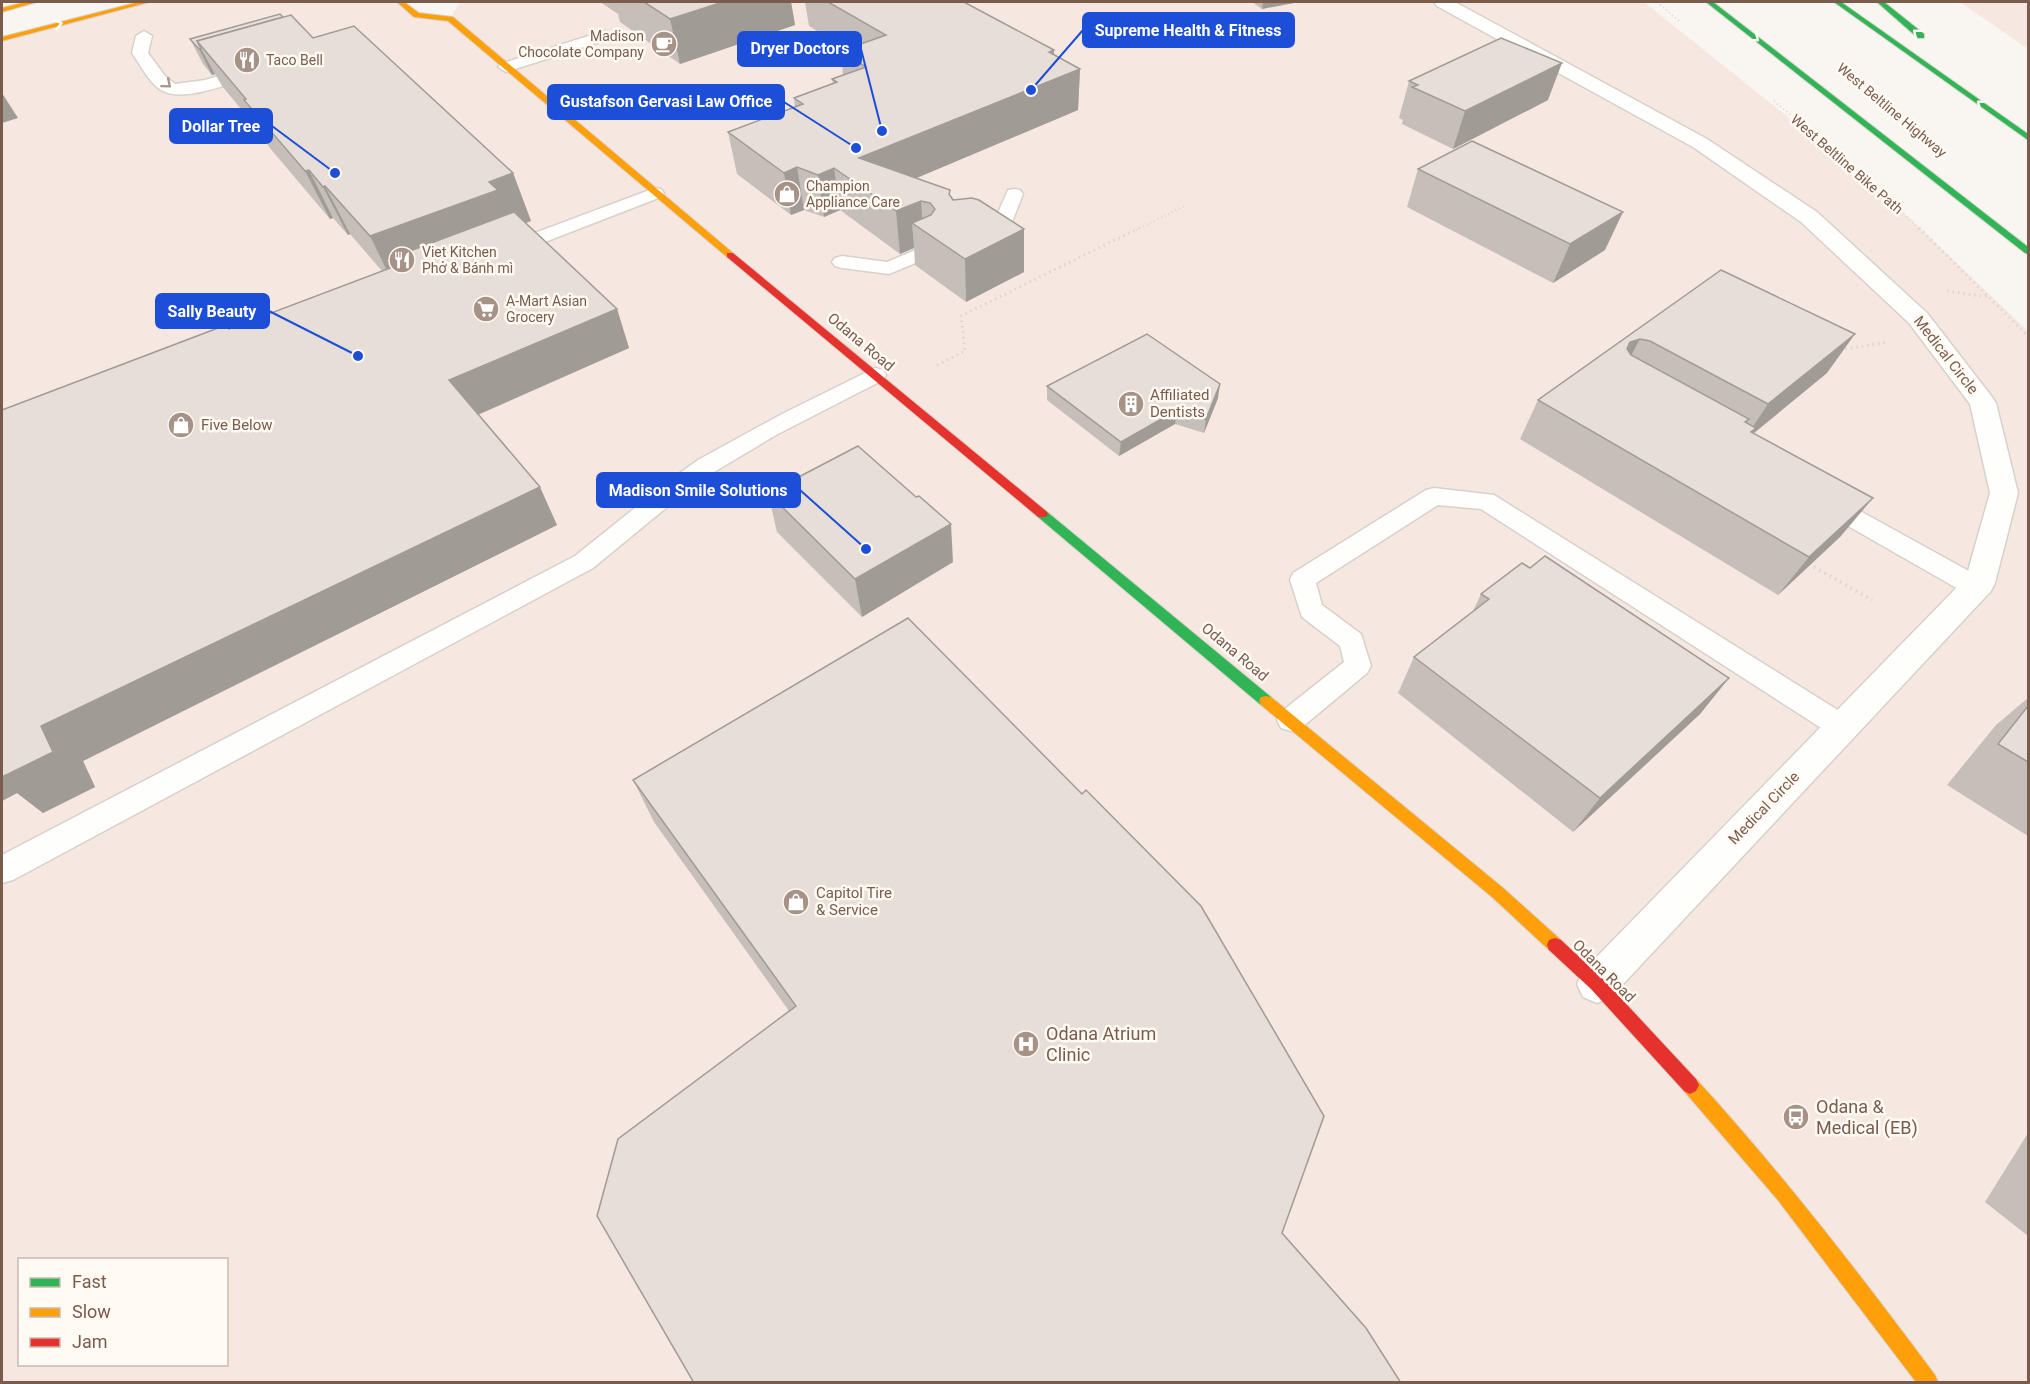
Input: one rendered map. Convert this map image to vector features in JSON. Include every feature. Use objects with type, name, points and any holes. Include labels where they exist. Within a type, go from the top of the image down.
[{"type":"main road","points":[[2,9],[33,2]]},
{"type":"main road","points":[[2,39],[146,2]]},
{"type":"main road","name":"Odana Road","points":[[400,2],[417,15],[453,15],[506,67],[655,193],[1497,892],[1597,984],[1717,1114],[1861,1290],[1928,1383]]},
{"type":"main road","points":[[1709,2],[2028,251]]},
{"type":"main road","points":[[1837,2],[2028,138]]},
{"type":"main road","points":[[1880,2],[1935,48]]},
{"type":"main road","name":"West Beltline Highway","points":[[1760,24],[2028,245]]},
{"type":"street","name":"Medical Circle","points":[[1443,2],[1710,150],[1809,217],[1918,318],[1983,402],[2004,493],[1980,583],[1597,984]]},
{"type":"lane","points":[[144,36],[140,53],[167,87],[176,90],[189,89],[268,66]]},
{"type":"lane","points":[[506,67],[604,36]]},
{"type":"lane","points":[[492,256],[655,193]]},
{"type":"lane","points":[[963,236],[1005,218],[1014,194]]},
{"type":"lane","points":[[842,262],[889,267],[925,252]]},
{"type":"lane","points":[[2,870],[584,562],[620,535],[655,502],[706,466],[875,375]]},
{"type":"lane","points":[[1802,490],[1976,587]]},
{"type":"lane","points":[[1291,720],[1358,666],[1352,641],[1311,610],[1302,580],[1434,496],[1486,501],[1842,727]]},
{"type":"path","points":[[1657,2],[1682,23]]},
{"type":"path","name":"West Beltline Bike Path","points":[[1774,101],[1878,188],[2028,336]]},
{"type":"path","points":[[937,365],[965,351],[961,316],[1185,206]]},
{"type":"path","points":[[1837,351],[1858,345],[1895,341]]},
{"type":"path","points":[[1814,567],[1872,600]]},
{"type":"shaded area","points":[[146,2],[400,2],[417,15],[450,19],[460,2],[1644,2],[1883,193],[2028,331],[2028,1382],[2,1382],[2,39]]},
{"type":"shaded area","points":[[1960,2],[2028,2],[2028,49]]},
{"type":"building","points":[[644,2],[723,2],[670,19]]},
{"type":"building","points":[[828,2],[964,2],[1054,50],[1049,52],[1080,69],[859,158],[950,190],[949,194],[953,200],[972,198],[979,200],[1024,229],[965,259],[912,223],[931,215],[935,209],[930,203],[921,201],[896,211],[834,168],[818,175],[797,167],[784,173],[728,132],[803,104],[794,98],[837,82],[832,79],[866,67],[841,51],[886,35]]},
{"type":"building","points":[[280,14],[283,17],[197,41],[201,49],[190,39]]},
{"type":"building","points":[[291,15],[313,38],[354,26],[513,173],[489,182],[498,190],[370,236],[309,170],[305,171],[197,41]]},
{"type":"building","points":[[1501,38],[1562,63],[1465,111],[1412,87],[1418,85],[1409,81]]},
{"type":"building","points":[[1472,141],[1623,212],[1570,244],[1418,169]]},
{"type":"building","points":[[514,212],[617,309],[449,380],[540,487],[41,726],[53,752],[2,777],[2,410],[226,325],[229,329],[393,267],[386,260]]},
{"type":"building","points":[[1721,270],[1855,334],[1768,404],[1650,341],[1640,339],[1630,342],[1627,349],[1631,355],[1749,419],[1745,422],[1756,428],[1751,432],[1873,498],[1809,557],[1538,400]]},
{"type":"building","name":"Affiliated Dentists","points":[[1147,334],[1220,384],[1206,419],[1177,410],[1121,442],[1047,386]]},
{"type":"building","points":[[858,446],[916,497],[919,496],[951,524],[855,579],[768,493]]},
{"type":"building","points":[[1545,556],[1729,678],[1600,798],[1414,657],[1489,599],[1481,594],[1522,563],[1530,568]]},
{"type":"building","name":"Odana Atrium Clinic","points":[[908,618],[1082,794],[1086,790],[1201,906],[1324,1116],[1282,1233],[1366,1328],[1401,1383],[694,1383],[597,1216],[618,1139],[796,1006],[633,780]]},
{"type":"building","points":[[2028,706],[2028,762],[1998,744]]},
{"type":"traffic: fast","points":[[1709,2],[2028,251]]},
{"type":"traffic: fast","points":[[1837,2],[2028,138]]},
{"type":"traffic: fast","points":[[1880,2],[1921,36]]},
{"type":"traffic: fast","points":[[1042,514],[1266,701]]},
{"type":"traffic: slow","points":[[2,10],[33,2]]},
{"type":"traffic: slow","points":[[2,39],[146,2]]},
{"type":"traffic: slow","points":[[400,2],[417,15],[450,19],[730,255]]},
{"type":"traffic: slow","points":[[1266,701],[1497,892],[1555,945]]},
{"type":"traffic: slow","points":[[1690,1085],[1753,1156],[1813,1230],[1928,1382]]},
{"type":"traffic: jam","points":[[730,255],[1042,514]]},
{"type":"traffic: jam","points":[[1555,945],[1597,984],[1690,1085]]},
{"type":"place","name":"Madison Chocolate Company","points":[[664,44]]},
{"type":"place","name":"Taco Bell","points":[[247,60]]},
{"type":"place","name":"Supreme Health & Fitness","points":[[1031,90]]},
{"type":"place","name":"Dryer Doctors","points":[[882,131]]},
{"type":"place","name":"Gustafson Gervasi Law Office","points":[[856,148]]},
{"type":"place","name":"Dollar Tree","points":[[335,173]]},
{"type":"place","name":"Champion Appliance Care","points":[[787,194]]},
{"type":"place","name":"Viet Kitchen Phở & Bánh mì","points":[[402,260]]},
{"type":"place","name":"A-Mart Asian Grocery","points":[[486,309]]},
{"type":"place","name":"Sally Beauty","points":[[358,356]]},
{"type":"place","name":"Affiliated Dentists","points":[[1131,404]]},
{"type":"place","name":"Five Below","points":[[181,425]]},
{"type":"place","name":"Madison Smile Solutions","points":[[866,549]]},
{"type":"place","name":"Capitol Tire & Service","points":[[796,902]]},
{"type":"place","name":"Odana Atrium Clinic","points":[[1026,1044]]},
{"type":"place","name":"Odana & Medical (EB)","points":[[1796,1117]]}]
